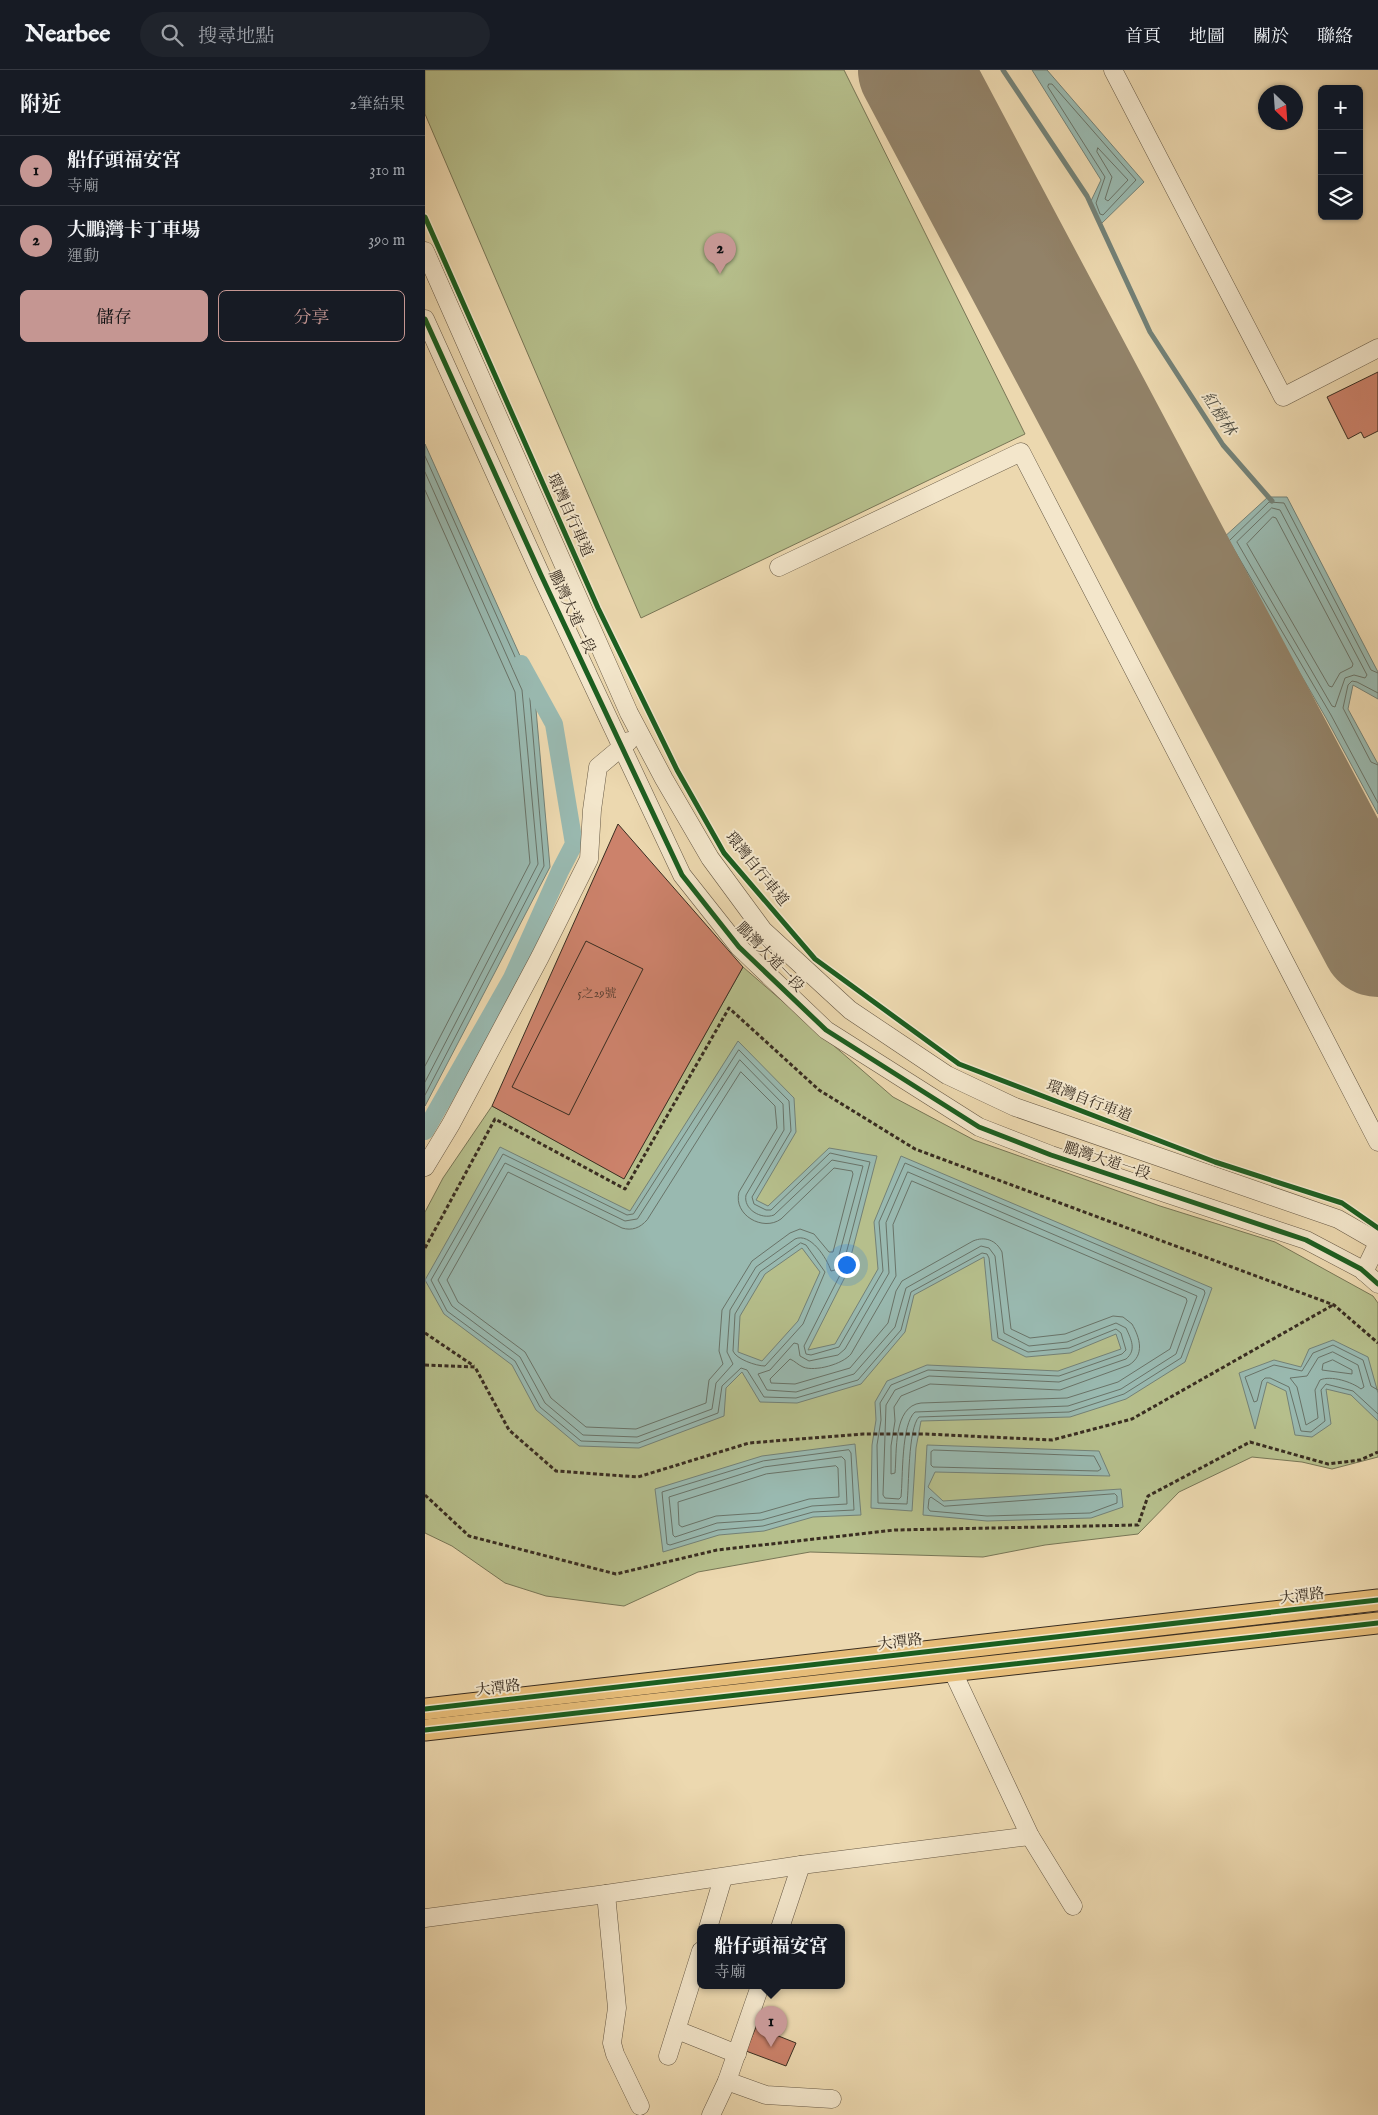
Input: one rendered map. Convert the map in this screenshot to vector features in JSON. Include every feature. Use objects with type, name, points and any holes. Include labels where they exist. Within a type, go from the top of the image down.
[{"type":"main road","name":"大潭路","points":[[425,1709],[1378,1600]]},
{"type":"main road","points":[[425,1730],[1378,1623]]},
{"type":"street","points":[[1113,70],[1283,397],[1378,348]]},
{"type":"street","name":"鵬灣大道一段","points":[[425,251],[629,713],[664,779],[711,858],[763,930],[851,1010],[947,1076],[1015,1107],[1338,1219],[1378,1242]]},
{"type":"street","name":"鵬灣大道一段","points":[[425,319],[682,875],[739,948],[826,1030],[979,1127],[1051,1155],[1306,1240],[1364,1272],[1378,1284]]},
{"type":"street","points":[[779,567],[1021,452],[1378,1142]]},
{"type":"street","points":[[425,1168],[540,957],[589,859],[592,810],[598,767],[621,746],[641,735]]},
{"type":"street","points":[[1364,1272],[1378,1242]]},
{"type":"street","points":[[953,1672],[1030,1836],[1073,1906]]},
{"type":"street","points":[[425,1918],[723,1878],[801,1865],[1030,1836]]},
{"type":"street","points":[[780,1924],[801,1865]]},
{"type":"street","points":[[709,1924],[723,1878]]},
{"type":"street","points":[[606,1894],[617,2008],[612,2043],[615,2054],[640,2106]]},
{"type":"street","points":[[668,2056],[697,1964]]},
{"type":"street","points":[[711,2115],[727,2081],[759,1989]]},
{"type":"street","points":[[677,2030],[737,2054]]},
{"type":"street","points":[[727,2081],[766,2095],[825,2104]]},
{"type":"path","points":[[425,1248],[495,1118],[625,1188],[729,1008],[819,1090],[915,1149],[1193,1251],[1333,1305],[1378,1343]]},
{"type":"path","points":[[425,1333],[475,1367],[509,1430],[556,1470],[638,1477],[749,1443],[863,1434],[926,1434],[1052,1440],[1132,1419],[1333,1305]]},
{"type":"path","points":[[425,1365],[475,1367]]},
{"type":"path","points":[[425,1495],[469,1536],[616,1574],[717,1550],[895,1530],[1138,1525],[1148,1496],[1251,1442],[1328,1464],[1360,1460],[1378,1452]]},
{"type":"green space","points":[[425,70],[844,70],[1025,434],[641,618],[425,114]]},
{"type":"green space","points":[[743,967],[893,1097],[974,1140],[1160,1206],[1275,1242],[1373,1296],[1378,1303],[1378,1457],[1332,1469],[1302,1462],[1252,1457],[1179,1492],[1138,1534],[1045,1545],[983,1557],[810,1552],[698,1572],[624,1606],[546,1596],[505,1583],[452,1546],[425,1533],[425,1212],[443,1178],[492,1106],[624,1178]]},
{"type":"water","points":[[1032,70],[1047,70],[1144,182],[1100,225],[1090,203],[1101,180]]},
{"type":"water","points":[[425,444],[534,687],[550,867],[425,1106]]},
{"type":"water","points":[[1268,497],[1287,497],[1378,672],[1378,699],[1353,685],[1348,709],[1378,764],[1378,814],[1326,718],[1222,539]]},
{"type":"water","points":[[738,1041],[794,1098],[796,1132],[756,1200],[768,1206],[829,1148],[877,1156],[846,1275],[808,1350],[835,1344],[878,1269],[874,1222],[901,1156],[1212,1288],[1185,1362],[1126,1399],[1070,1417],[921,1421],[916,1448],[912,1511],[871,1508],[872,1445],[876,1420],[875,1402],[887,1381],[927,1365],[1058,1371],[1121,1349],[1116,1334],[1070,1353],[1026,1357],[992,1340],[984,1257],[914,1295],[905,1332],[861,1384],[797,1403],[760,1402],[742,1372],[726,1388],[724,1416],[639,1448],[579,1446],[536,1410],[512,1365],[444,1314],[425,1280],[500,1147],[630,1211]],"holes":[[[802,1248],[820,1272],[798,1321],[762,1361],[738,1352],[740,1316],[765,1274]]]},
{"type":"water","points":[[1333,1340],[1368,1357],[1378,1393],[1378,1421],[1351,1395],[1326,1389],[1331,1424],[1312,1437],[1295,1435],[1286,1391],[1267,1382],[1255,1429],[1239,1373],[1274,1360],[1301,1367],[1309,1349]]},
{"type":"water","points":[[855,1444],[861,1515],[813,1517],[764,1531],[719,1535],[663,1552],[655,1489],[762,1456]]},
{"type":"water","points":[[927,1445],[1099,1451],[1110,1476],[935,1472],[928,1487],[943,1501],[1121,1489],[1123,1507],[1091,1518],[987,1521],[923,1515]]},
{"type":"building","points":[[1378,372],[1378,431],[1364,438],[1361,432],[1348,439],[1327,397]]},
{"type":"building","points":[[618,824],[743,967],[624,1179],[492,1106]]},
{"type":"building","points":[[586,941],[643,969],[569,1115],[512,1087]]},
{"type":"building","points":[[756,2027],[796,2043],[786,2066],[746,2051]]},
{"type":"waterway","name":"紅樹林","points":[[1003,70],[1087,196],[1150,332],[1223,445],[1272,501]]},
{"type":"waterway","points":[[425,1131],[512,978],[574,844],[554,724],[521,664]]},
{"type":"runway","points":[[915,70],[1378,940]]},
{"type":"cycle path","name":"環灣自行車道","points":[[425,217],[598,608],[677,770],[724,853],[815,959],[959,1064],[1215,1162],[1342,1203],[1378,1228]]},
{"type":"cycle path","points":[[425,319],[541,575],[682,875],[739,947],[826,1030],[979,1127],[1051,1155],[1306,1240],[1361,1269],[1378,1284]]},
{"type":"cycle path","points":[[425,1709],[1378,1600]]},
{"type":"cycle path","points":[[425,1730],[1378,1623]]},
{"type":"place","name":"大鵬灣卡丁車場","points":[[720,274]]},
{"type":"place","name":"船仔頭福安宮","points":[[771,2047]]}]
